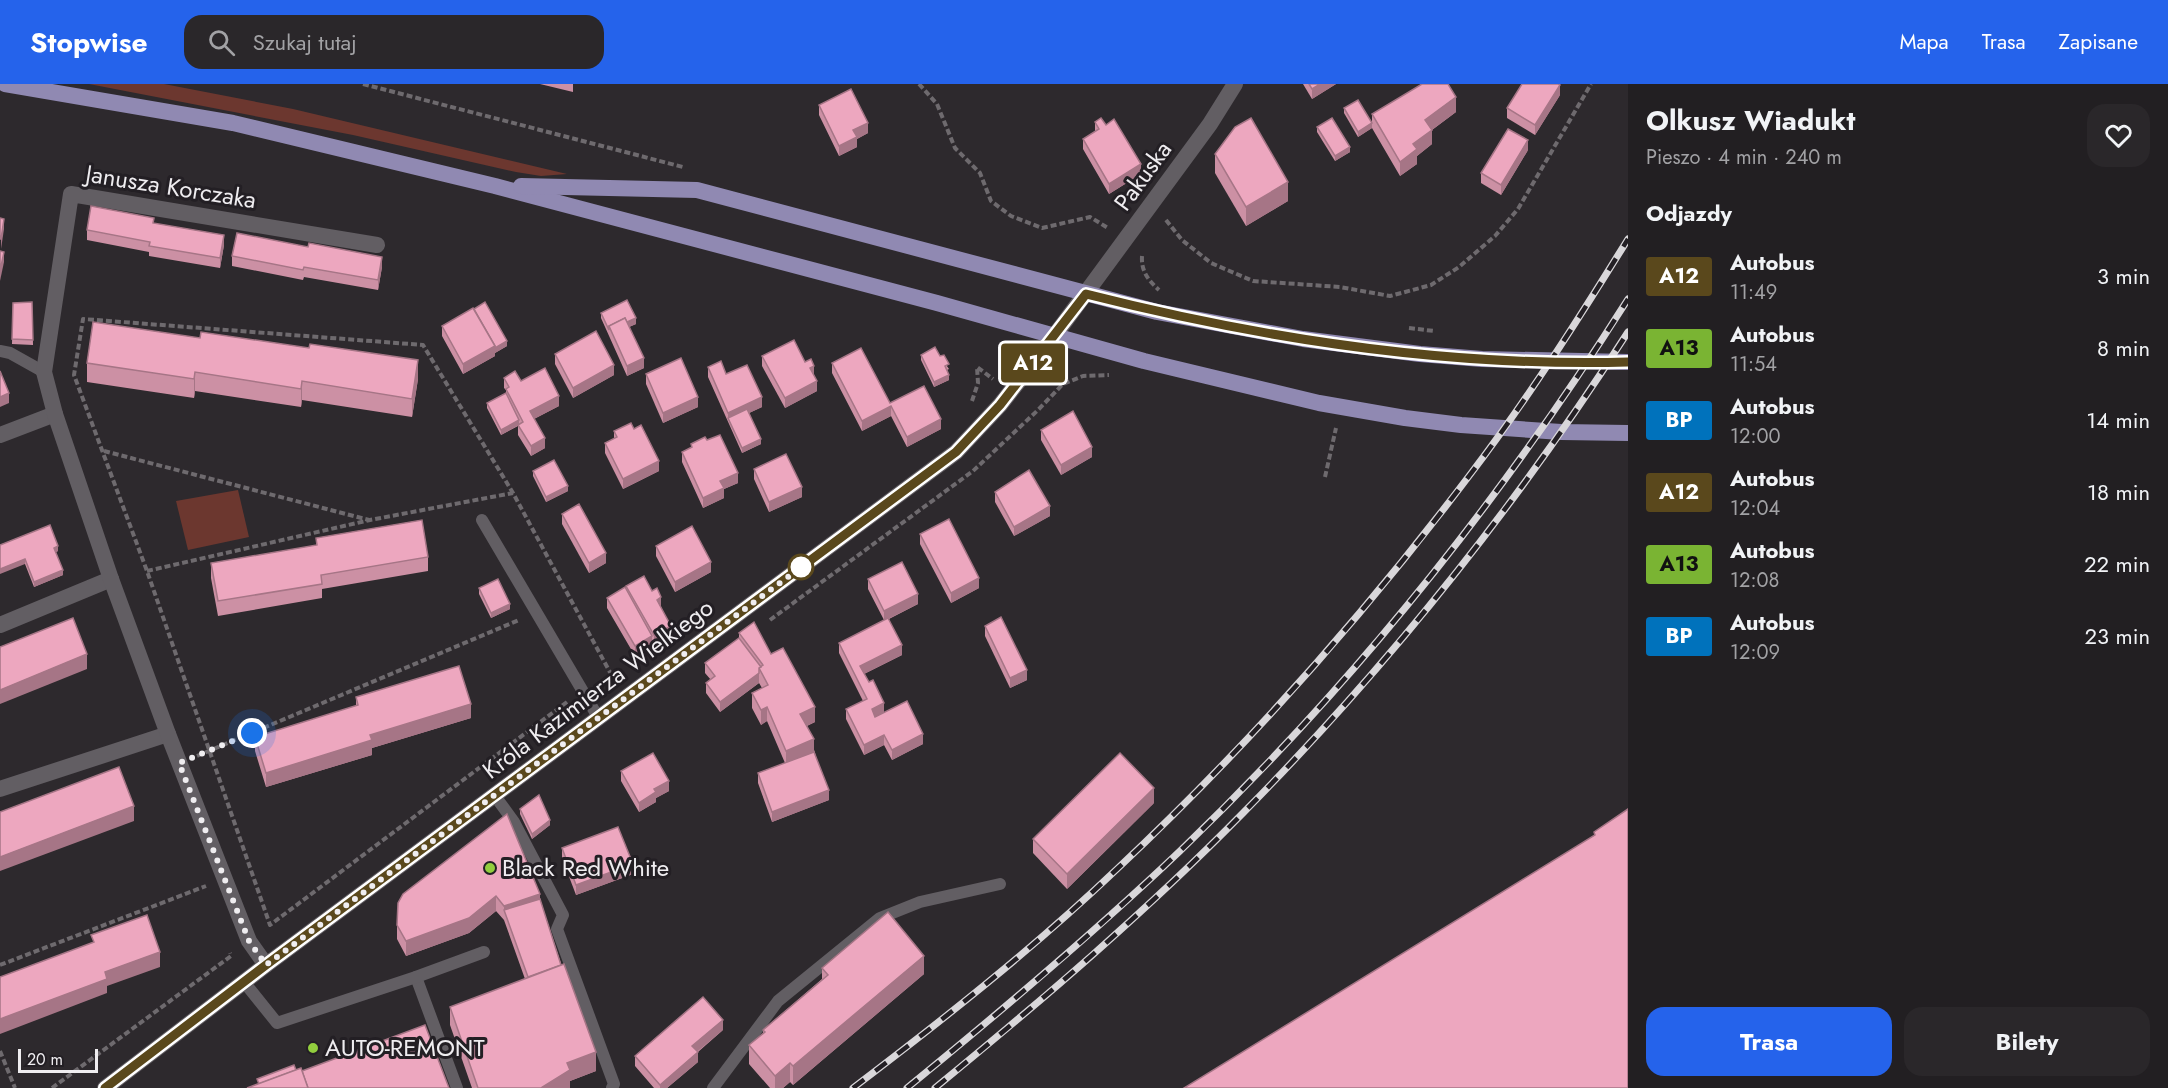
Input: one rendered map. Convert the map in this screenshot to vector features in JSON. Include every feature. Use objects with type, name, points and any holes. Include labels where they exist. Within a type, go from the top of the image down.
[{"type":"main road","points":[[5,84],[233,123],[495,186],[1055,335],[1144,361],[1319,403],[1405,418],[1528,430],[1628,434]]},
{"type":"main road","points":[[495,186],[697,190],[1157,312],[1303,339],[1446,356],[1522,361],[1628,362]]},
{"type":"street","name":"Pakuska","points":[[1086,294],[1121,236],[1153,203],[1210,124],[1235,84]]},
{"type":"street","name":"Janusza Korczaka","points":[[266,965],[249,941],[168,734],[111,579],[55,414],[44,372],[71,194],[377,245]]},
{"type":"street","name":"Króla Kazimierza Wielkiego","points":[[105,1088],[266,965],[956,452],[1000,405],[1086,294]]},
{"type":"street","points":[[0,435],[55,414]]},
{"type":"street","points":[[0,625],[111,579]]},
{"type":"street","points":[[0,789],[168,734]]},
{"type":"lane","points":[[0,351],[10,353],[44,372]]},
{"type":"lane","points":[[482,520],[598,717]]},
{"type":"lane","points":[[495,796],[514,822],[563,915],[557,929],[614,1084],[612,1088]]},
{"type":"lane","points":[[713,1088],[778,1001],[880,918],[920,902],[1000,884]]},
{"type":"lane","points":[[244,982],[278,1023],[484,952]]},
{"type":"lane","points":[[416,977],[457,1088]]},
{"type":"path","points":[[919,84],[937,104],[955,148],[980,173],[991,201],[1011,216],[1042,228],[1090,217],[1142,248],[1141,265],[1148,279],[1163,293],[1157,312]]},
{"type":"path","points":[[1153,203],[1182,240],[1211,263],[1253,281],[1340,287],[1390,296],[1400,294],[1431,285],[1459,267],[1495,236],[1518,209],[1590,84]]},
{"type":"path","points":[[563,694],[568,703],[270,926],[211,750],[74,375],[83,319],[423,345],[513,493],[612,676],[619,679],[631,693]]},
{"type":"path","points":[[1402,328],[1438,331]]},
{"type":"path","points":[[761,625],[782,613],[973,471],[1063,384],[1083,376],[1110,375]]},
{"type":"path","points":[[1324,477],[1337,426],[1326,423]]},
{"type":"path","points":[[103,451],[370,520]]},
{"type":"path","points":[[147,571],[370,520],[513,493]]},
{"type":"path","points":[[179,763],[522,619]]},
{"type":"path","points":[[0,964],[206,885],[209,896]]},
{"type":"path","points":[[52,1088],[231,956],[227,946]]},
{"type":"path","points":[[0,1051],[15,1088]]},
{"type":"shaded area","points":[[89,84],[164,84],[293,109],[567,174],[541,176],[516,172],[353,135]]},
{"type":"shaded area","points":[[238,490],[249,537],[188,550],[176,501]]},
{"type":"building","points":[[1309,84],[1320,84],[1312,89]]},
{"type":"building","points":[[1422,84],[1448,84],[1456,97],[1425,120],[1432,130],[1413,144],[1417,149],[1400,162],[1372,114]]},
{"type":"building","points":[[1522,84],[1560,85],[1535,125],[1507,108]]},
{"type":"building","points":[[851,89],[868,123],[853,130],[857,137],[839,146],[819,105]]},
{"type":"building","points":[[1358,100],[1372,123],[1358,132],[1344,108]]},
{"type":"building","points":[[1101,118],[1106,125],[1114,119],[1141,164],[1109,184],[1083,139],[1099,129],[1095,122]]},
{"type":"building","points":[[1251,118],[1288,182],[1246,207],[1215,154],[1235,127]]},
{"type":"building","points":[[1332,118],[1350,147],[1335,156],[1317,127]]},
{"type":"building","points":[[1508,129],[1528,140],[1501,185],[1481,173]]},
{"type":"building","points":[[91,206],[154,218],[153,223],[224,235],[220,258],[149,246],[150,242],[87,230]]},
{"type":"building","points":[[0,218],[4,219],[1,239],[0,239]]},
{"type":"building","points":[[237,233],[308,247],[309,243],[382,257],[378,280],[304,267],[303,270],[232,256]]},
{"type":"building","points":[[0,251],[4,252],[0,271]]},
{"type":"building","points":[[627,300],[636,318],[627,322],[625,318],[609,326],[609,330],[601,313]]},
{"type":"building","points":[[32,302],[33,340],[12,339],[13,303]]},
{"type":"building","points":[[485,302],[507,341],[495,348],[474,309]]},
{"type":"building","points":[[473,308],[495,346],[463,364],[442,326]]},
{"type":"building","points":[[625,318],[644,358],[627,366],[609,326]]},
{"type":"building","points":[[93,322],[200,338],[201,332],[309,348],[310,344],[418,360],[412,399],[302,381],[301,389],[195,372],[194,379],[87,363]]},
{"type":"building","points":[[596,331],[614,365],[573,388],[555,354]]},
{"type":"building","points":[[794,340],[805,362],[811,359],[814,366],[810,368],[817,381],[785,398],[762,356]]},
{"type":"building","points":[[935,347],[940,356],[944,355],[949,364],[945,366],[949,375],[934,382],[921,355]]},
{"type":"building","points":[[861,348],[890,403],[924,386],[941,419],[907,437],[891,406],[862,421],[832,363]]},
{"type":"building","points":[[681,358],[698,397],[663,413],[646,374]]},
{"type":"building","points":[[721,361],[726,374],[747,365],[762,397],[728,413],[708,367]]},
{"type":"building","points":[[545,368],[559,396],[530,411],[545,438],[531,446],[518,425],[523,422],[506,389],[509,387],[504,378],[515,371],[521,381]]},
{"type":"building","points":[[0,371],[9,393],[0,397]]},
{"type":"building","points":[[506,393],[519,420],[501,430],[487,403]]},
{"type":"building","points":[[747,409],[761,439],[742,448],[728,418]]},
{"type":"building","points":[[1073,411],[1092,447],[1061,465],[1041,430]]},
{"type":"building","points":[[631,423],[634,429],[641,425],[659,461],[623,479],[605,443],[617,437],[614,431]]},
{"type":"building","points":[[720,435],[738,473],[720,481],[724,488],[703,498],[682,452],[705,437],[707,440]]},
{"type":"building","points":[[786,454],[802,487],[769,502],[754,469]]},
{"type":"building","points":[[554,460],[568,486],[546,497],[533,471]]},
{"type":"building","points":[[1029,470],[1050,506],[1014,527],[995,492]]},
{"type":"building","points":[[579,504],[606,553],[589,563],[562,514]]},
{"type":"building","points":[[949,519],[979,578],[951,593],[920,534]]},
{"type":"building","points":[[422,520],[428,557],[321,575],[322,584],[218,601],[211,563],[317,545],[316,538]]},
{"type":"building","points":[[50,525],[58,546],[54,548],[63,570],[34,582],[25,559],[0,569],[0,545]]},
{"type":"building","points":[[692,526],[711,562],[675,582],[656,546]]},
{"type":"building","points":[[902,562],[918,594],[884,611],[868,579]]},
{"type":"building","points":[[644,576],[652,591],[657,588],[661,597],[657,600],[671,626],[654,635],[626,586]]},
{"type":"building","points":[[498,579],[510,604],[491,613],[479,588]]},
{"type":"building","points":[[625,587],[652,636],[635,646],[607,598]]},
{"type":"building","points":[[1001,617],[1027,670],[1010,678],[985,626]]},
{"type":"building","points":[[73,618],[87,654],[0,690],[0,647]]},
{"type":"building","points":[[888,618],[902,645],[860,666],[869,682],[873,680],[884,703],[872,709],[875,717],[907,701],[923,734],[892,750],[884,735],[864,745],[846,709],[867,699],[839,643]]},
{"type":"building","points":[[754,622],[771,654],[783,648],[815,707],[800,714],[814,739],[786,751],[767,707],[761,710],[752,693],[768,685],[759,668],[763,665],[739,633]]},
{"type":"building","points":[[739,638],[761,667],[759,673],[720,702],[706,683],[715,676],[705,663]]},
{"type":"building","points":[[459,666],[471,704],[370,735],[372,740],[266,773],[255,737],[358,705],[356,697]]},
{"type":"building","points":[[814,752],[829,790],[772,812],[758,773]]},
{"type":"building","points":[[653,753],[669,781],[654,789],[656,792],[639,803],[621,771]]},
{"type":"building","points":[[1120,753],[1154,788],[1067,874],[1033,839]]},
{"type":"building","points":[[119,767],[134,806],[0,857],[0,812]]},
{"type":"building","points":[[539,795],[550,820],[532,834],[520,809]]},
{"type":"building","points":[[1628,809],[1628,1088],[1184,1088],[1595,835],[1594,832]]},
{"type":"building","name":"Black Red White","points":[[507,814],[540,894],[504,906],[496,896],[469,918],[406,941],[397,925],[398,903],[403,894]]},
{"type":"building","points":[[618,827],[633,864],[576,885],[562,848]]},
{"type":"building","points":[[540,899],[561,965],[528,977],[504,910]]},
{"type":"building","points":[[888,912],[924,956],[793,1066],[790,1063],[775,1076],[749,1045],[765,1032],[763,1030],[828,975],[822,968]]},
{"type":"building","points":[[147,915],[160,952],[105,972],[107,979],[0,1019],[0,977],[94,942],[91,935]]},
{"type":"building","points":[[564,964],[596,1052],[567,1063],[570,1070],[541,1088],[478,1088],[450,1007]]},
{"type":"building","points":[[703,997],[723,1020],[692,1046],[698,1052],[660,1085],[635,1056]]},
{"type":"building","points":[[425,1025],[449,1088],[308,1088],[302,1071]]},
{"type":"building","points":[[294,1065],[296,1070],[259,1084],[257,1079]]},
{"type":"building","points":[[301,1068],[308,1088],[247,1088]]},
{"type":"railway","points":[[853,1088],[955,1009],[1054,927],[1165,823],[1302,680],[1429,528],[1469,476],[1552,359],[1628,239]]},
{"type":"railway","points":[[907,1088],[1046,972],[1147,882],[1243,788],[1305,723],[1364,657],[1476,518],[1529,447],[1628,299]]},
{"type":"railway","points":[[935,1088],[1054,989],[1132,920],[1207,849],[1297,757],[1400,642],[1496,521],[1586,396],[1628,332]]},
{"type":"bus line","name":"A12","points":[[105,1088],[266,965],[956,452],[1000,405],[1086,294],[1157,312],[1342,345],[1482,359],[1628,362]]},
{"type":"place","name":"Black Red White","points":[[490,868]]},
{"type":"place","name":"AUTO-REMONT","points":[[313,1048]]},
{"type":"route","points":[[252,733],[179,763],[249,941],[266,965],[804,565],[801,567]]}]
